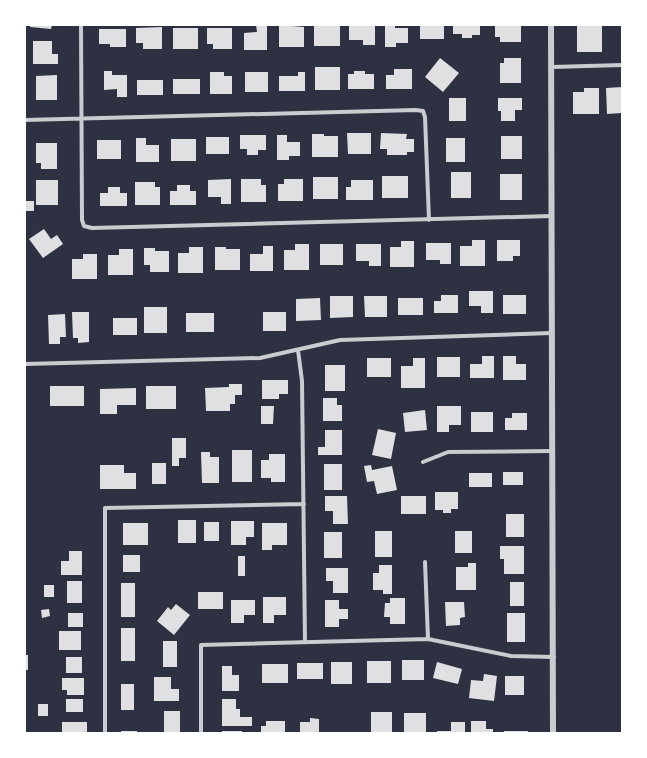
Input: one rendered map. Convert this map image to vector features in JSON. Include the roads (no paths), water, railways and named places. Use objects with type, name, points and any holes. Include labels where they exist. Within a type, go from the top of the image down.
[{"type":"street","points":[[81,25],[82,220],[84,226],[92,228],[552,216]]},
{"type":"street","points":[[551,25],[554,657],[553,733]]},
{"type":"street","points":[[552,66],[622,65]]},
{"type":"street","points":[[25,120],[423,111],[425,117],[429,220]]},
{"type":"street","points":[[25,364],[260,358],[340,340],[552,333]]},
{"type":"street","points":[[298,350],[302,381],[305,642]]},
{"type":"street","points":[[423,462],[448,452],[553,451]]},
{"type":"street","points":[[105,733],[105,508],[304,504]]},
{"type":"street","points":[[425,562],[428,639]]},
{"type":"street","points":[[201,733],[201,645],[428,639],[511,656],[554,657]]}]
